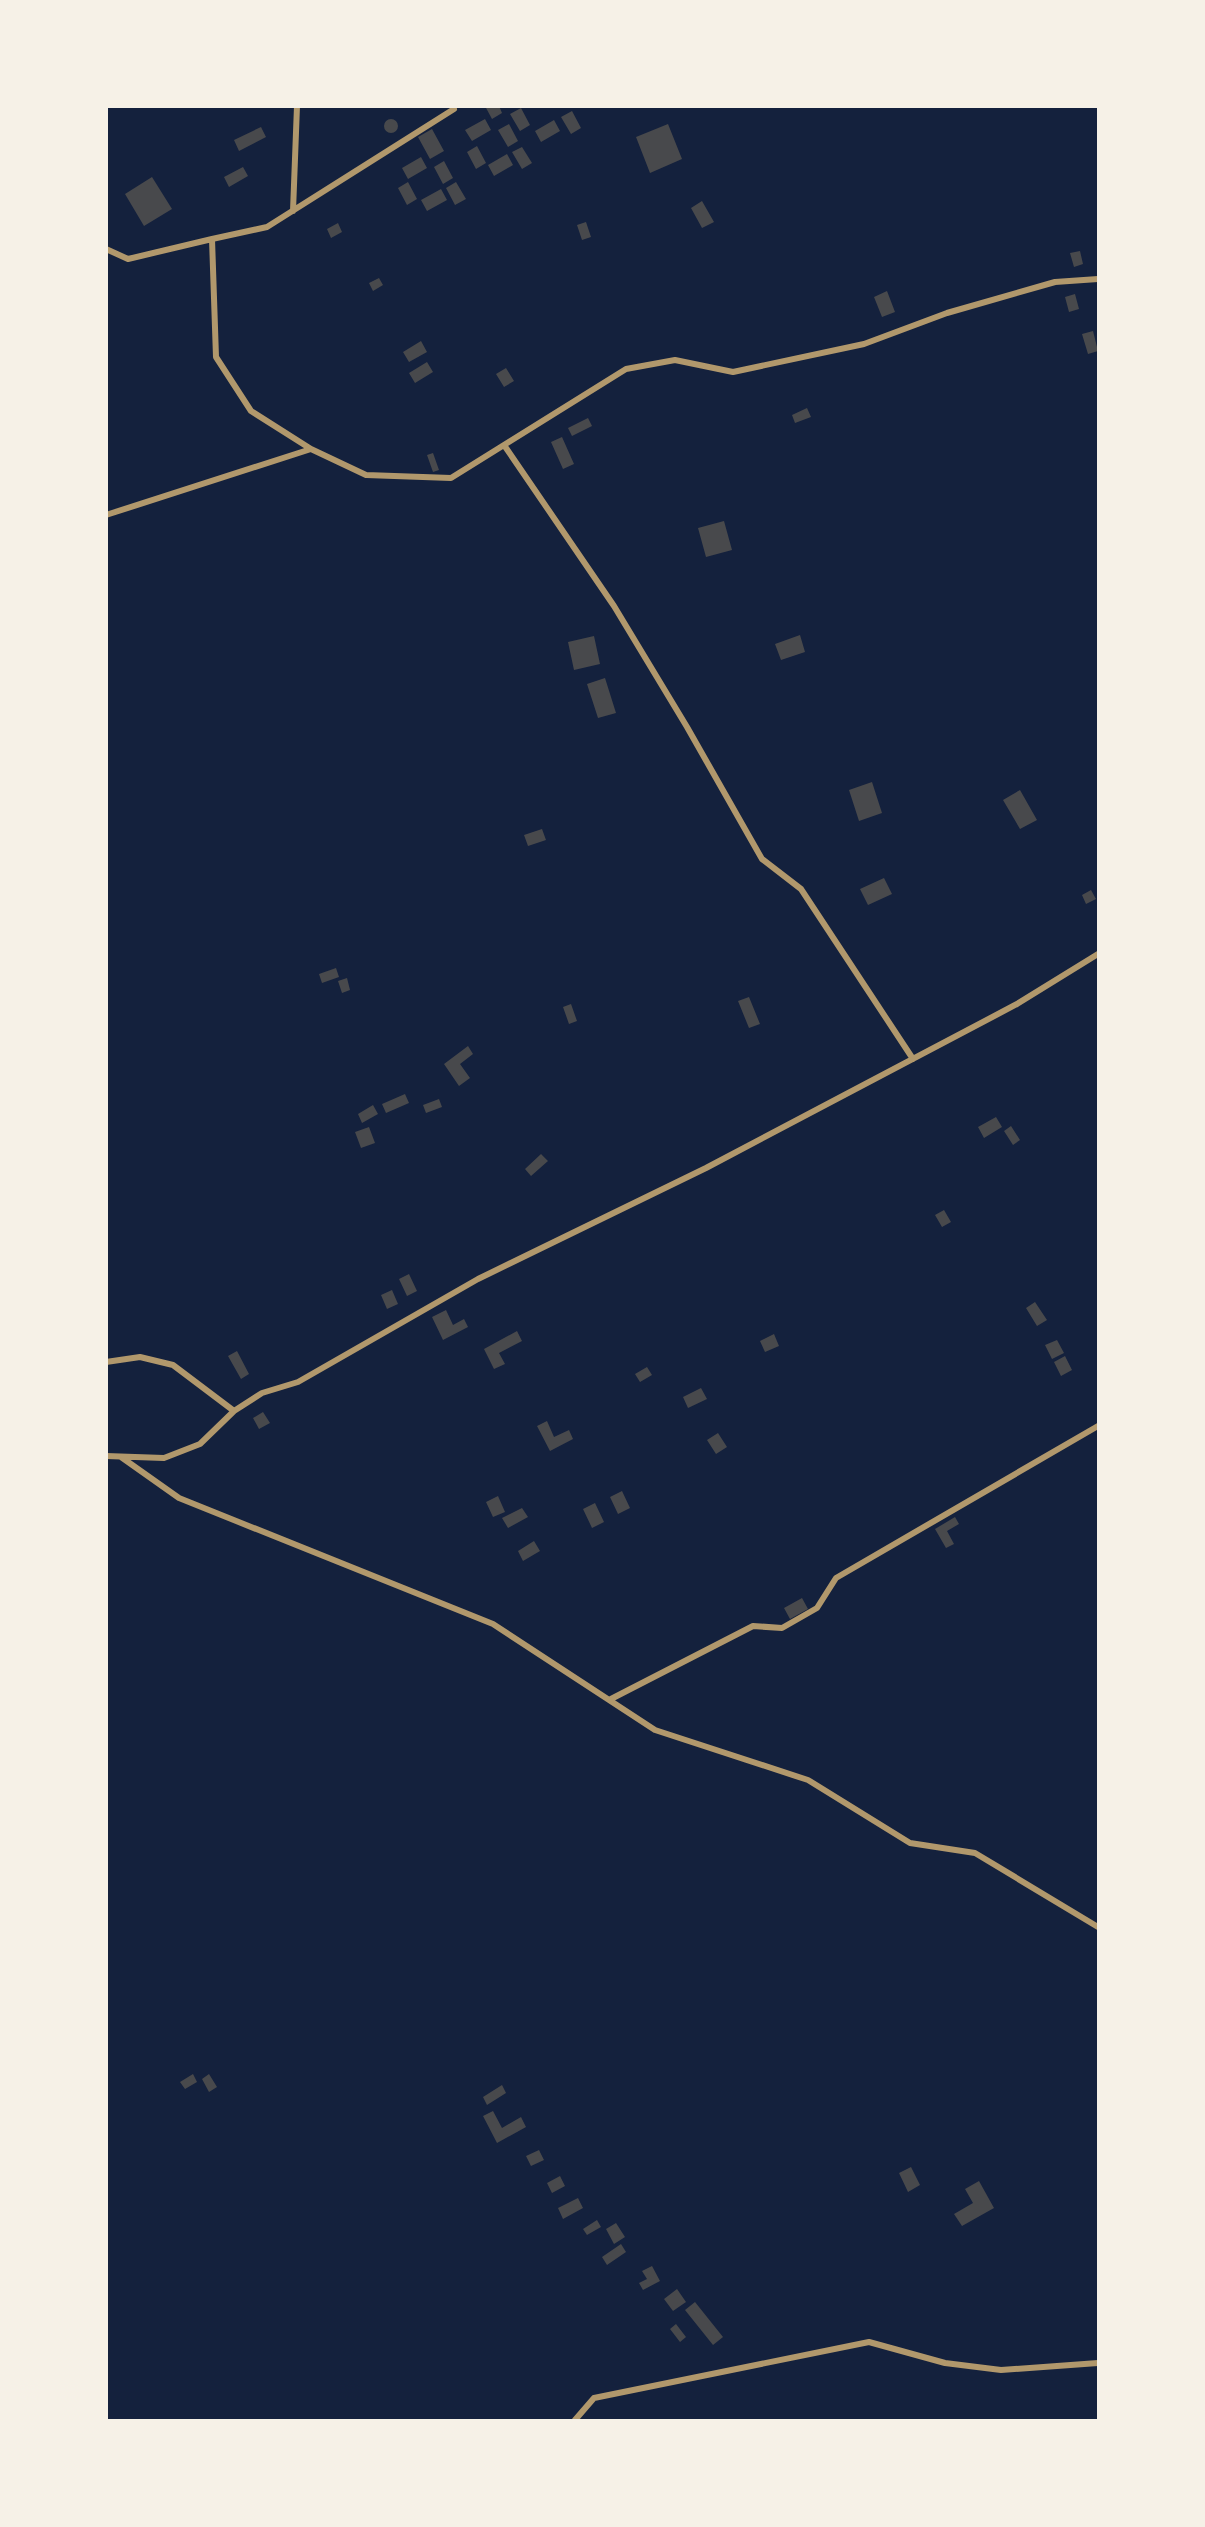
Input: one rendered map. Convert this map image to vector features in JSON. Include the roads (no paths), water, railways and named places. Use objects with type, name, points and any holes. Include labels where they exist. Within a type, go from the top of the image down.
[{"type":"street","points":[[293,211],[297,106]]},
{"type":"street","points":[[106,249],[128,259],[267,227],[454,109]]},
{"type":"street","points":[[212,239],[216,357],[251,411],[311,449],[366,475],[451,478],[626,369],[675,360],[733,372],[864,344],[947,313],[1055,282],[1098,279]]},
{"type":"street","points":[[504,445],[614,606],[687,727],[762,859],[801,889],[913,1059]]},
{"type":"street","points":[[106,515],[311,449]]},
{"type":"street","points":[[106,1456],[164,1458],[200,1444],[234,1410],[262,1393],[298,1382],[478,1279],[706,1168],[1017,1004],[1098,954]]},
{"type":"street","points":[[106,1362],[140,1357],[173,1365],[234,1410]]},
{"type":"street","points":[[609,1700],[753,1626],[782,1628],[817,1608],[836,1578],[1098,1426]]},
{"type":"street","points":[[120,1456],[178,1498],[493,1624],[655,1730],[808,1780],[910,1843],[975,1853],[1098,1927]]},
{"type":"street","points":[[575,2421],[594,2397],[869,2342],[945,2363],[1001,2370],[1098,2363]]}]
